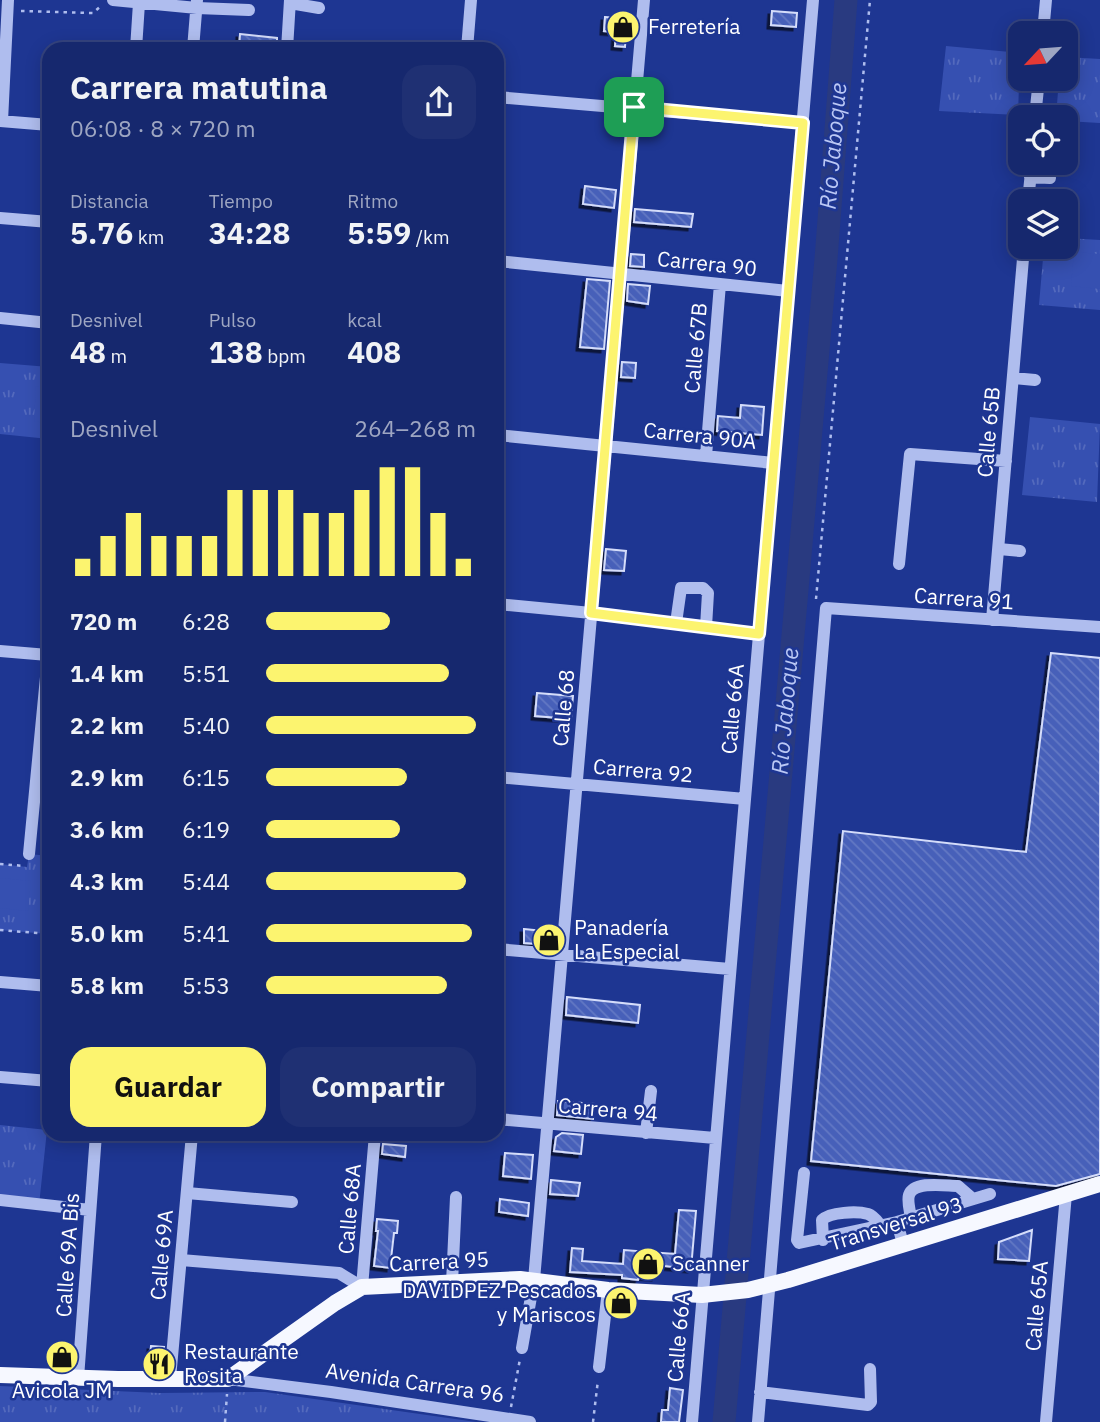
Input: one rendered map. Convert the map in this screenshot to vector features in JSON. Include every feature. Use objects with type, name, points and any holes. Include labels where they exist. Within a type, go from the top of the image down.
[{"type":"main road","name":"Transversal 93","points":[[709,1295],[769,1285],[1100,1184]]},
{"type":"main road","name":"Carrera 95","points":[[362,1287],[534,1280],[608,1290],[709,1295]]},
{"type":"main road","points":[[229,1379],[335,1303],[362,1287]]},
{"type":"main road","name":"Avenida Carrera 96","points":[[0,1375],[229,1379]]},
{"type":"street","points":[[113,0],[139,4],[197,4],[249,10]]},
{"type":"street","points":[[468,42],[471,0]]},
{"type":"street","name":"Calle 68","points":[[522,1348],[534,1280],[643,0]]},
{"type":"street","name":"Calle 66A","points":[[691,1422],[709,1295],[715,1138],[813,0]]},
{"type":"street","points":[[1044,21],[1045,0]]},
{"type":"street","points":[[287,42],[290,2],[319,8]]},
{"type":"street","points":[[136,42],[139,4]]},
{"type":"street","points":[[194,42],[197,4]]},
{"type":"street","points":[[7,5],[1,121],[42,124]]},
{"type":"street","points":[[504,98],[803,123]]},
{"type":"street","points":[[1029,189],[1030,177],[1050,178]]},
{"type":"street","points":[[0,218],[42,221]]},
{"type":"street","name":"Calle 65B","points":[[992,620],[1013,378],[1009,356],[1022,259]]},
{"type":"street","name":"Carrera 90","points":[[504,262],[788,291]]},
{"type":"street","name":"Calle 67B","points":[[706,456],[720,284]]},
{"type":"street","points":[[0,318],[42,322]]},
{"type":"street","points":[[1013,378],[1035,380]]},
{"type":"street","name":"Carrera 90A","points":[[504,436],[774,463]]},
{"type":"street","points":[[898,564],[910,454],[1006,461]]},
{"type":"street","points":[[999,549],[1020,551]]},
{"type":"street","points":[[676,623],[681,588],[703,588],[708,593],[706,627]]},
{"type":"street","points":[[504,605],[759,634]]},
{"type":"street","name":"Carrera 91","points":[[774,1231],[826,608],[1100,627]]},
{"type":"street","points":[[0,650],[42,654]]},
{"type":"street","points":[[29,854],[42,718]]},
{"type":"street","name":"Carrera 92","points":[[504,778],[745,799]]},
{"type":"street","points":[[504,950],[730,969]]},
{"type":"street","points":[[0,982],[42,985]]},
{"type":"street","points":[[0,1077],[42,1080]]},
{"type":"street","points":[[646,1133],[651,1091]]},
{"type":"street","name":"Carrera 94","points":[[504,1120],[715,1138]]},
{"type":"street","name":"Calle 69A Bis","points":[[78,1378],[95,1141]]},
{"type":"street","name":"Calle 69A","points":[[170,1379],[191,1141]]},
{"type":"street","name":"Calle 68A","points":[[362,1287],[374,1141]]},
{"type":"street","points":[[804,1173],[797,1240],[801,1244],[897,1222],[990,1194]]},
{"type":"street","points":[[911,1218],[908,1197],[918,1186],[958,1186],[974,1199]]},
{"type":"street","points":[[187,1193],[292,1202]]},
{"type":"street","name":"Calle 65A","points":[[1046,1422],[1066,1194]]},
{"type":"street","points":[[452,1283],[456,1197]]},
{"type":"street","points":[[0,1200],[90,1210]]},
{"type":"street","points":[[823,1240],[822,1220],[828,1215],[864,1213],[872,1215],[881,1226]]},
{"type":"street","points":[[897,1222],[904,1244]]},
{"type":"street","points":[[758,1422],[774,1231],[798,1234]]},
{"type":"street","name":"Carrera 95","points":[[181,1259],[322,1265],[362,1287]]},
{"type":"street","points":[[599,1367],[608,1290]]},
{"type":"street","points":[[760,1392],[868,1405],[871,1402],[870,1369]]},
{"type":"street","name":"Avenida Carrera 96","points":[[229,1379],[530,1422]]},
{"type":"path","points":[[7,5],[93,13],[106,0]]},
{"type":"path","points":[[0,864],[28,867],[29,854]]},
{"type":"path","points":[[0,930],[42,933]]},
{"type":"path","points":[[509,1418],[522,1348]]},
{"type":"path","points":[[593,1422],[599,1367]]},
{"type":"path","points":[[225,1422],[229,1379]]},
{"type":"green space","points":[[946,46],[1008,52],[1008,91],[1019,91],[1018,105],[1008,105],[1008,114],[939,111]]},
{"type":"green space","points":[[1078,58],[1100,59],[1100,123],[1078,122],[1078,105],[1057,105],[1058,91],[1078,91]]},
{"type":"green space","points":[[1078,239],[1100,240],[1100,310],[1039,305],[1043,259],[1078,259]]},
{"type":"green space","points":[[1078,252],[1100,254],[1100,289],[1071,286],[1073,259],[1078,259]]},
{"type":"green space","points":[[0,363],[42,366],[42,438],[0,434]]},
{"type":"green space","points":[[36,386],[42,387],[42,423],[34,421]]},
{"type":"green space","points":[[1030,417],[1100,424],[1097,502],[1022,495]]},
{"type":"green space","points":[[29,854],[42,855],[42,933],[0,930],[0,864],[27,867]]},
{"type":"green space","points":[[0,878],[31,881],[28,911],[0,908]]},
{"type":"green space","points":[[0,1125],[42,1129],[42,1141],[46,1141],[39,1205],[0,1200]]},
{"type":"green space","points":[[0,1386],[160,1393],[265,1392],[476,1422],[0,1422]]},
{"type":"building","points":[[772,11],[797,13],[796,27],[771,25]]},
{"type":"building","points":[[605,17],[627,19],[625,47],[615,46],[616,32],[604,31]]},
{"type":"building","points":[[240,34],[277,38],[277,42],[239,42]]},
{"type":"building","points":[[585,186],[616,190],[614,208],[583,204]]},
{"type":"building","points":[[635,209],[693,214],[691,227],[634,222]]},
{"type":"building","points":[[631,254],[644,255],[644,267],[630,266]]},
{"type":"building","points":[[587,279],[610,281],[604,349],[580,347]]},
{"type":"building","points":[[628,284],[650,286],[648,304],[627,301]]},
{"type":"building","points":[[622,362],[636,363],[635,378],[621,377]]},
{"type":"building","points":[[741,405],[764,407],[762,435],[717,431],[718,416],[740,418]]},
{"type":"building","points":[[606,549],[626,551],[624,571],[604,570]]},
{"type":"building","points":[[1051,653],[1100,658],[1100,1174],[1056,1186],[811,1161],[843,831],[1026,852]]},
{"type":"building","points":[[537,693],[573,696],[571,719],[535,716]]},
{"type":"building","points":[[524,929],[553,932],[552,945],[524,943]]},
{"type":"building","points":[[567,997],[640,1005],[638,1023],[566,1015]]},
{"type":"building","points":[[558,1101],[594,1104],[593,1119],[557,1115]]},
{"type":"building","points":[[562,1133],[583,1135],[581,1154],[554,1151],[556,1137]]},
{"type":"building","points":[[383,1144],[406,1146],[405,1157],[382,1154]]},
{"type":"building","points":[[505,1153],[533,1155],[531,1179],[503,1176]]},
{"type":"building","points":[[551,1180],[580,1183],[578,1196],[550,1194]]},
{"type":"building","points":[[500,1199],[529,1203],[528,1216],[499,1212]]},
{"type":"building","points":[[679,1210],[696,1211],[691,1269],[656,1265],[655,1277],[639,1276],[638,1280],[622,1278],[622,1275],[570,1272],[572,1248],[583,1249],[582,1261],[623,1264],[624,1250],[675,1254]]},
{"type":"building","points":[[377,1219],[398,1221],[390,1268],[374,1266]]},
{"type":"building","points":[[1032,1230],[1029,1261],[998,1259],[999,1242]]},
{"type":"building","points":[[151,1346],[164,1347],[162,1367],[149,1366]]},
{"type":"building","points":[[670,1388],[683,1390],[679,1422],[661,1422],[662,1410],[668,1410]]},
{"type":"waterway","name":"Río Jaboque","points":[[724,1422],[826,259],[846,0]]},
{"type":"place","name":"Ferretería","points":[[623,27]]},
{"type":"place","name":"Panadería La Especial","points":[[549,940]]},
{"type":"place","name":"Scanner","points":[[648,1264]]},
{"type":"place","name":"DAVIDPEZ Pescados y Mariscos","points":[[621,1303]]},
{"type":"place","name":"Avicola JM","points":[[62,1357]]},
{"type":"place","name":"Restaurante Rosita","points":[[159,1364]]},
{"type":"route","points":[[634,107],[803,123],[759,634],[591,613],[634,107]]}]
